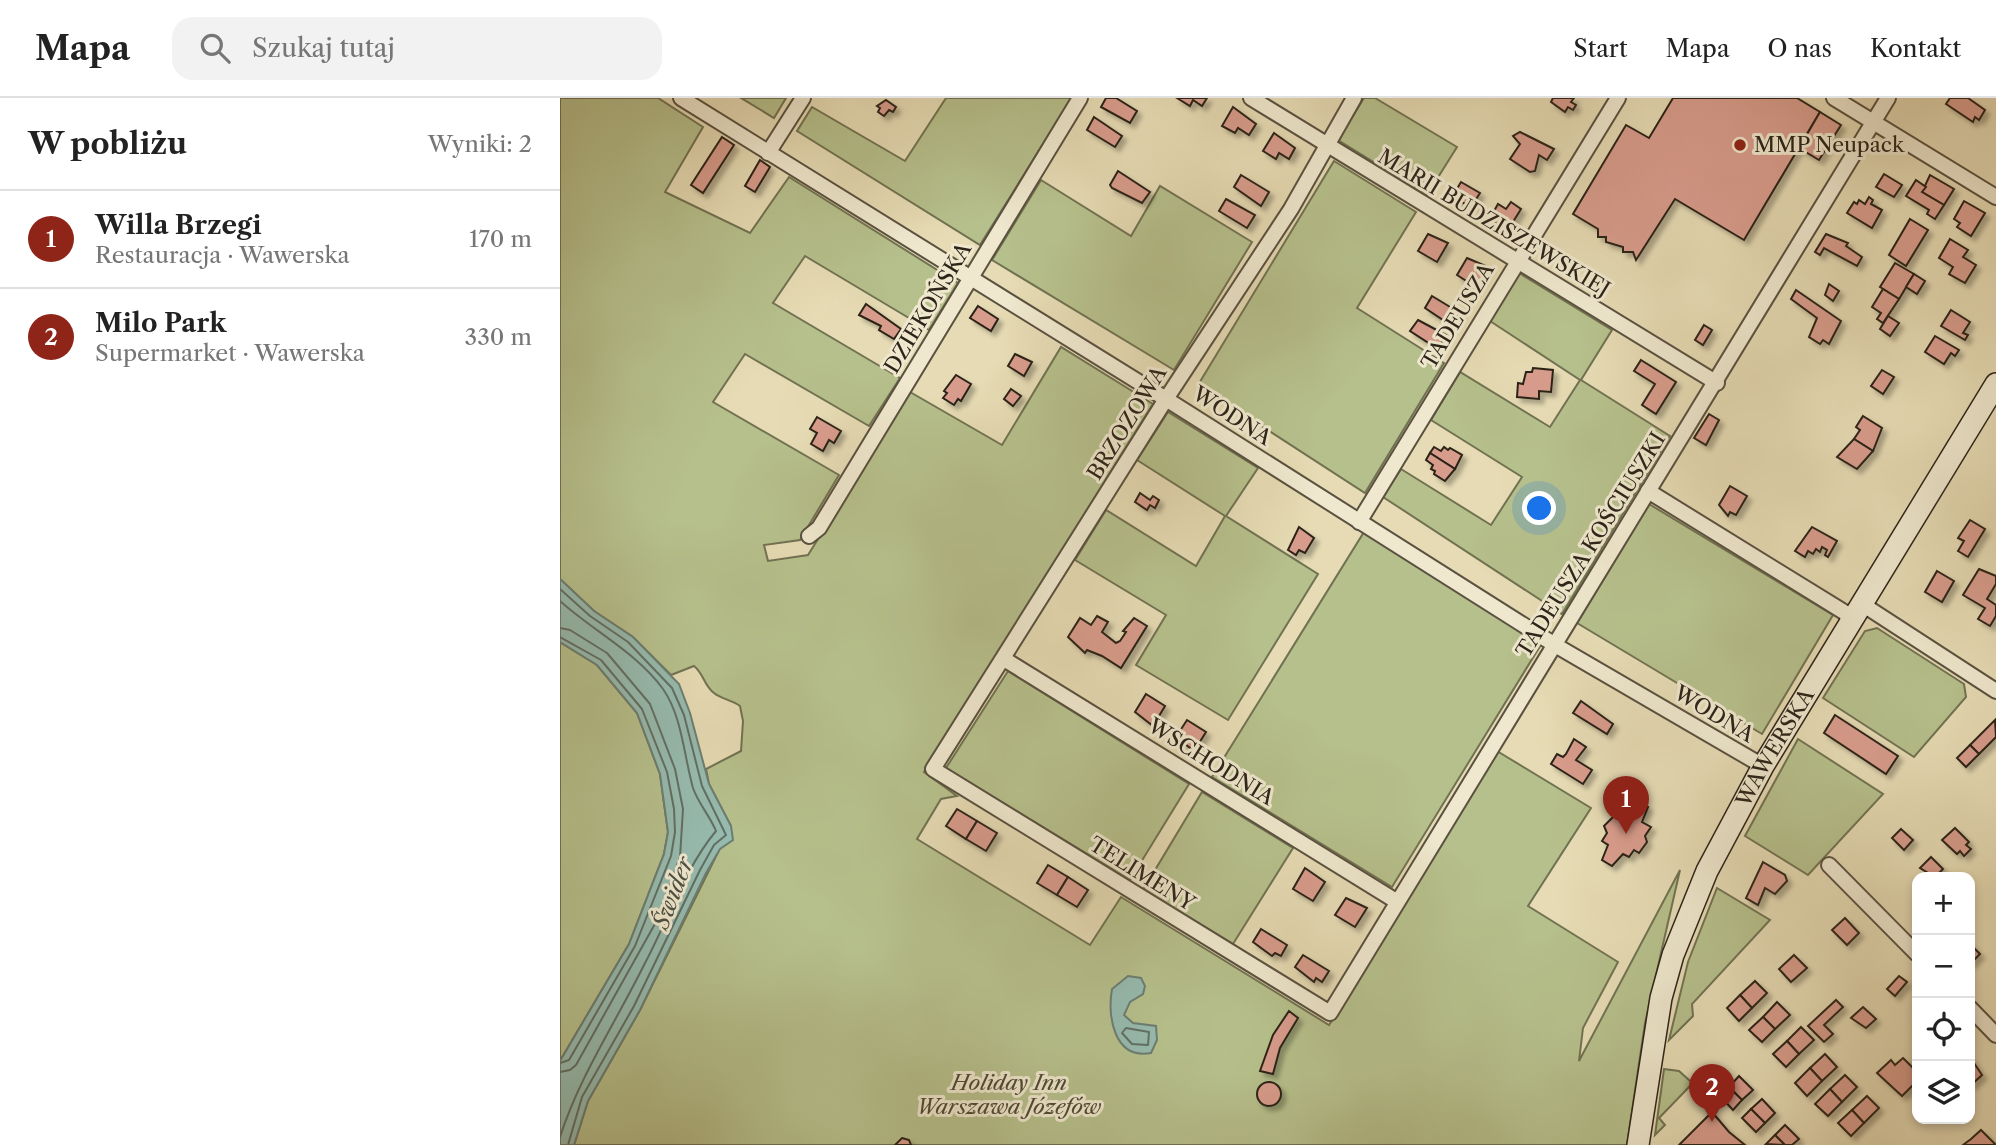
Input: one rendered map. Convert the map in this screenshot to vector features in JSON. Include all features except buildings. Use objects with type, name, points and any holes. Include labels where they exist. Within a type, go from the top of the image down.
[{"type":"main road","name":"WAWERSKA","points":[[1637,1145],[1652,1041],[1673,955],[1707,871],[1763,766],[1996,384]]},
{"type":"street","name":"WODNA","points":[[681,98],[1166,399],[1555,645],[1763,766]]},
{"type":"street","points":[[768,153],[803,98]]},
{"type":"street","name":"DZIEKOŃSKA","points":[[809,537],[819,528],[1080,98]]},
{"type":"street","name":"MARII BUDZISZEWSKIEJ","points":[[1251,98],[1717,383]]},
{"type":"street","name":"BRZOZOWA","points":[[933,769],[1166,399],[1292,209],[1354,98]]},
{"type":"street","name":"TADEUSZA","points":[[1359,522],[1618,98]]},
{"type":"street","points":[[1834,98],[1996,197]]},
{"type":"street","name":"TADEUSZA KOŚCIUSZKI","points":[[1329,1013],[1648,491],[1717,383],[1888,98]]},
{"type":"street","points":[[1648,491],[1844,612],[1856,612],[1996,691]]},
{"type":"street","name":"WSCHODNIA","points":[[1004,659],[1396,901]]},
{"type":"street","name":"TELIMENY","points":[[933,769],[1329,1013]]},
{"type":"street","points":[[1829,865],[1912,949]]},
{"type":"street","points":[[1975,1013],[1996,1035]]},
{"type":"green space","name":"Holiday Inn Warszawa Józefów","points":[[560,98],[658,98],[703,127],[665,192],[750,233],[789,177],[958,283],[929,330],[805,256],[773,303],[900,378],[869,426],[745,354],[713,402],[839,475],[800,540],[764,545],[768,561],[808,555],[910,392],[1002,445],[1061,347],[1153,404],[924,772],[957,796],[941,799],[917,839],[1090,945],[1121,897],[1329,1025],[1497,751],[1591,808],[1528,906],[1618,962],[1583,1028],[1579,1061],[1680,870],[1645,1023],[1627,1145],[574,1145],[588,1101],[640,1010],[731,826],[709,784],[706,769],[741,751],[743,721],[740,706],[711,690],[694,666],[671,675],[633,637],[594,611],[560,579]]},
{"type":"green space","points":[[741,98],[786,98],[774,118]]},
{"type":"green space","points":[[946,98],[1072,98],[980,245],[797,131],[812,107],[905,161]]},
{"type":"green space","points":[[1364,98],[1375,98],[1457,147],[1427,195],[1338,140]]},
{"type":"green space","points":[[1334,161],[1416,212],[1357,308],[1444,363],[1365,493],[1198,385]]},
{"type":"green space","points":[[1041,180],[1131,236],[1160,186],[1252,242],[1174,370],[992,260]]},
{"type":"green space","points":[[1519,273],[1612,330],[1581,380],[1670,436],[1562,614],[1383,497],[1401,469],[1491,525],[1522,477],[1431,420],[1460,372],[1550,427],[1580,380],[1490,321]]},
{"type":"green space","points":[[1168,412],[1258,468],[1226,516],[1318,574],[1228,720],[1136,665],[1166,615],[1075,560],[1106,510],[1196,566],[1225,516],[1137,460]]},
{"type":"green space","points":[[1649,504],[1833,615],[1762,734],[1577,623]]},
{"type":"green space","points":[[1364,532],[1542,643],[1392,887],[1212,777]]},
{"type":"green space","points":[[1877,628],[1964,684],[1966,697],[1914,757],[1823,698],[1865,631]]},
{"type":"green space","points":[[560,642],[597,665],[637,713],[660,774],[668,832],[664,854],[629,944],[560,1061]]},
{"type":"green space","points":[[1008,671],[1189,784],[1130,880],[946,768]]},
{"type":"green space","points":[[1798,739],[1883,794],[1808,875],[1745,836]]},
{"type":"green space","points":[[1202,792],[1293,848],[1233,944],[1143,890]]},
{"type":"green space","points":[[1717,888],[1770,920],[1692,1004],[1693,1016],[1669,1040],[1688,962]]},
{"type":"green space","points":[[1664,1069],[1679,1071],[1700,1090],[1697,1093],[1690,1086],[1659,1118],[1665,1125],[1655,1135]]},
{"type":"water","name":"Świder","points":[[560,579],[594,611],[633,637],[679,684],[690,713],[709,784],[731,826],[733,840],[720,849],[706,873],[640,1010],[588,1101],[574,1145],[560,1145],[560,1061],[629,944],[664,854],[668,832],[660,774],[637,713],[597,665],[560,642]]},
{"type":"water","points":[[1128,976],[1141,978],[1145,986],[1143,994],[1130,1002],[1124,1015],[1133,1023],[1156,1026],[1157,1040],[1151,1053],[1129,1050],[1121,1043],[1112,1023],[1112,989]]},
{"type":"place","name":"MMP Neupack","points":[[1740,145]]},
{"type":"place","name":"Willa Brzegi","points":[[1626,834]]},
{"type":"place","name":"Milo Park","points":[[1712,1122]]}]
